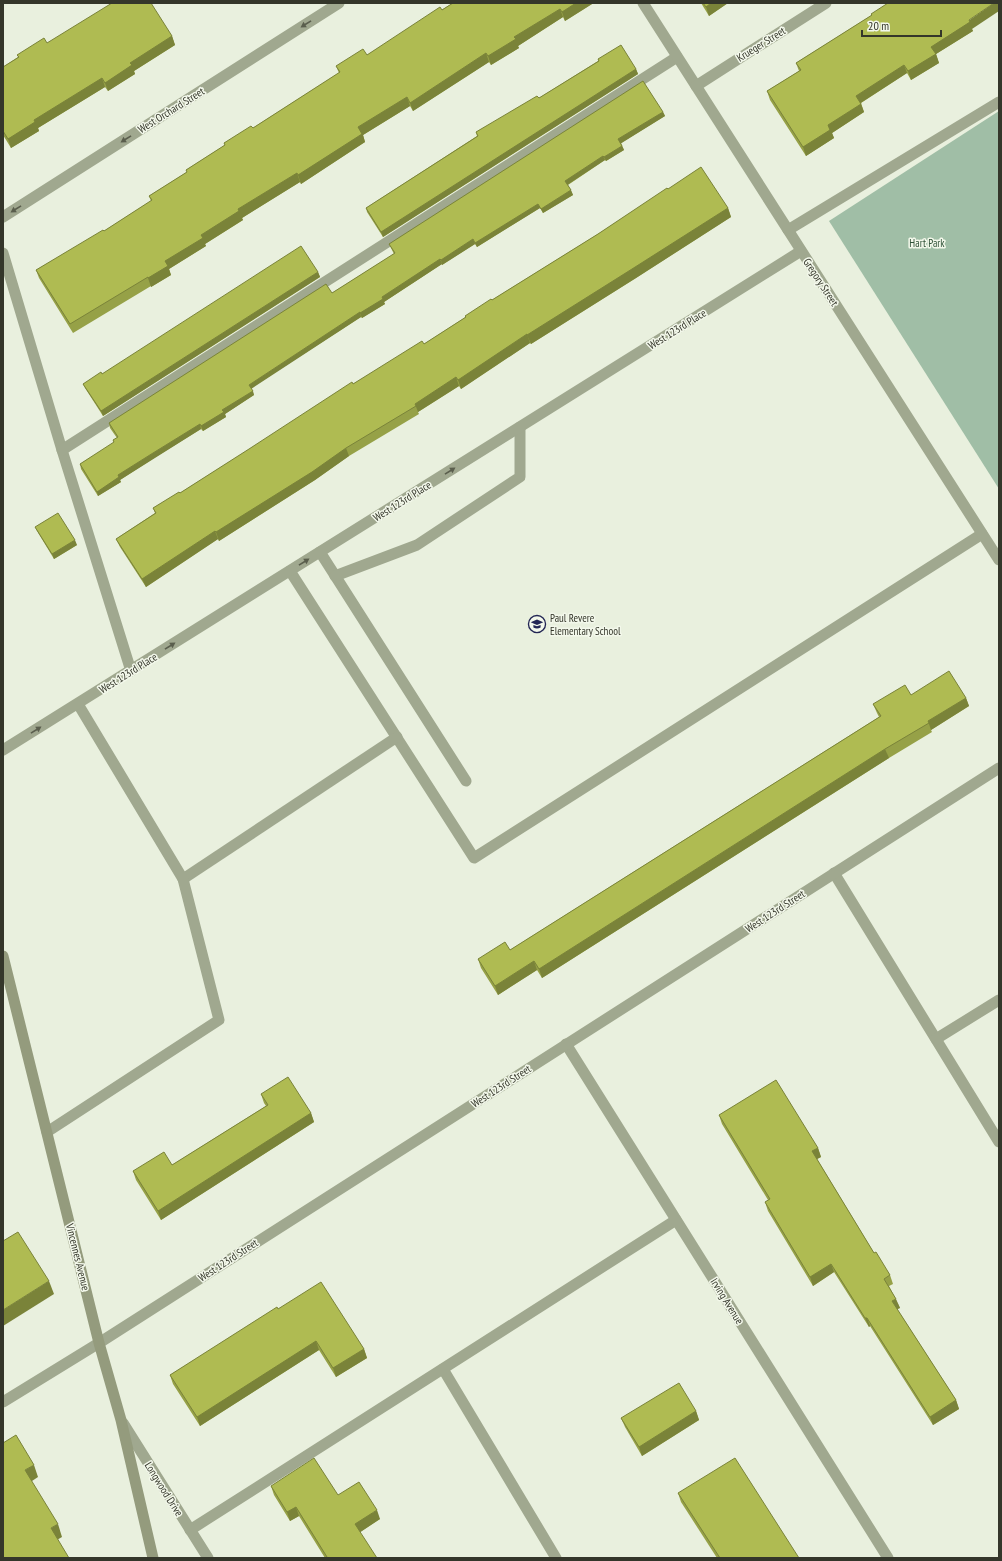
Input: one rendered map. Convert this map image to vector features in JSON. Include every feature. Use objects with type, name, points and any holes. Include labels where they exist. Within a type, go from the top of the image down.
[{"type":"main road","name":"Vincennes Avenue","points":[[3,956],[48,1132],[99,1343],[121,1420],[153,1558]]},
{"type":"street","name":"West Orchard Street","points":[[3,217],[339,3]]},
{"type":"street","name":"Gregory Street","points":[[643,3],[999,560]]},
{"type":"street","name":"Krueger Street","points":[[696,86],[826,3]]},
{"type":"street","points":[[62,450],[677,57]]},
{"type":"street","points":[[788,230],[999,102]]},
{"type":"street","name":"West 123rd Place","points":[[3,750],[801,251]]},
{"type":"street","points":[[3,253],[62,450],[131,670]]},
{"type":"street","points":[[335,576],[417,545],[520,477],[520,427]]},
{"type":"street","points":[[290,571],[474,858],[982,534]]},
{"type":"street","points":[[320,552],[466,781]]},
{"type":"street","points":[[48,1132],[219,1020],[183,879],[78,704]]},
{"type":"street","points":[[183,879],[397,737]]},
{"type":"street","name":"West 123rd Street","points":[[3,1402],[99,1343],[999,768]]},
{"type":"street","points":[[834,873],[999,1142]]},
{"type":"street","points":[[936,1040],[999,1000]]},
{"type":"street","name":"Irving Avenue","points":[[566,1044],[888,1558]]},
{"type":"street","points":[[190,1530],[676,1220]]},
{"type":"street","points":[[443,1369],[556,1558]]},
{"type":"street","name":"Longwood Drive","points":[[121,1420],[208,1558]]},
{"type":"green space","name":"Hart Park","points":[[999,111],[999,489],[829,221]]},
{"type":"building","points":[[112,3],[151,3],[172,36],[130,63],[132,65],[105,83],[102,78],[34,120],[35,122],[8,139],[3,131],[3,67],[19,57],[17,55],[44,38],[47,43]]},
{"type":"building","points":[[453,3],[576,3],[562,12],[560,9],[514,37],[516,39],[488,56],[486,53],[410,103],[407,97],[358,127],[362,134],[298,175],[297,173],[238,209],[239,211],[201,235],[203,238],[165,261],[168,266],[70,324],[36,270],[103,230],[104,231],[152,200],[149,196],[187,172],[186,170],[225,145],[224,143],[251,126],[253,128],[340,72],[336,66],[363,49],[367,55],[440,7],[442,10]]},
{"type":"building","points":[[703,3],[711,3],[706,7]]},
{"type":"building","points":[[888,3],[994,3],[969,20],[970,22],[931,47],[936,54],[908,71],[904,65],[856,96],[861,104],[828,125],[830,130],[803,147],[767,91],[801,70],[796,63],[872,15],[871,14]]},
{"type":"building","points":[[621,45],[636,69],[381,232],[366,208],[478,136],[476,132],[537,96],[539,98],[599,61],[598,59]]},
{"type":"building","points":[[643,81],[663,112],[618,139],[622,146],[604,157],[603,156],[565,181],[571,190],[541,209],[538,204],[475,243],[473,239],[441,260],[440,259],[382,297],[383,299],[360,312],[249,385],[253,391],[222,410],[224,412],[201,426],[200,424],[118,475],[119,477],[97,492],[80,464],[114,442],[113,440],[118,437],[109,423],[326,284],[332,293],[395,253],[389,244]]},
{"type":"building","points":[[701,167],[728,208],[527,334],[458,380],[456,377],[415,404],[416,406],[346,448],[312,472],[216,532],[215,531],[142,579],[116,539],[156,513],[153,508],[179,492],[180,493],[352,382],[353,384],[422,341],[424,344],[491,299],[492,300],[598,234]]},
{"type":"building","points":[[301,246],[318,272],[101,411],[83,384],[101,372],[102,374]]},
{"type":"building","points":[[58,513],[75,540],[52,554],[35,527]]},
{"type":"building","points":[[949,671],[966,698],[928,721],[929,723],[885,749],[539,969],[534,961],[495,986],[478,959],[505,942],[510,950],[881,716],[873,704],[905,685],[911,695]]},
{"type":"building","points":[[288,1077],[311,1113],[158,1211],[133,1171],[164,1152],[172,1165],[268,1105],[261,1094]]},
{"type":"building","points":[[776,1080],[818,1148],[812,1151],[874,1253],[876,1252],[890,1275],[884,1279],[896,1299],[892,1301],[956,1400],[930,1417],[831,1264],[810,1277],[765,1202],[770,1199],[719,1115]]},
{"type":"building","points":[[18,1232],[49,1281],[3,1310],[3,1241]]},
{"type":"building","points":[[321,1282],[364,1349],[333,1368],[316,1341],[197,1417],[170,1375],[277,1307],[278,1309]]},
{"type":"building","points":[[679,1383],[696,1411],[639,1447],[621,1418]]},
{"type":"building","points":[[16,1435],[34,1465],[25,1470],[58,1524],[51,1528],[69,1558],[3,1558],[3,1443]]},
{"type":"building","points":[[314,1458],[338,1495],[359,1482],[377,1510],[355,1524],[377,1558],[325,1558],[327,1557],[296,1507],[287,1512],[271,1486]]},
{"type":"building","points":[[735,1458],[799,1558],[720,1558],[678,1493]]},
{"type":"place","name":"Paul Revere Elementary School","points":[[537,624]]}]
